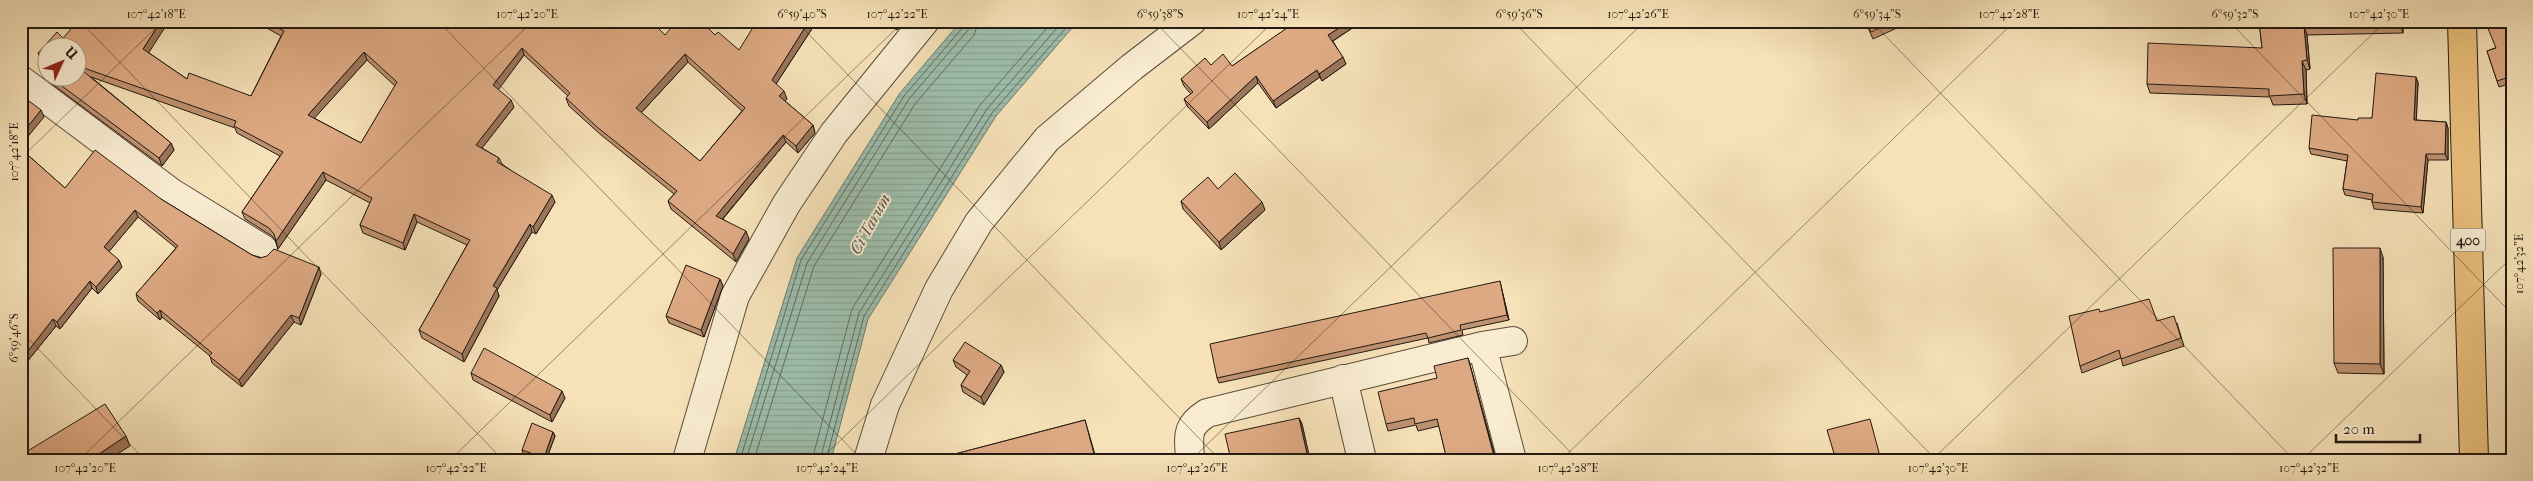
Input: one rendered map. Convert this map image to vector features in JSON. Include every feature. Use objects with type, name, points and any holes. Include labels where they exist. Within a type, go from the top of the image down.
[{"type":"main road","name":"400","points":[[2462,21],[2474,460]]},
{"type":"street","points":[[687,460],[735,296],[786,203],[834,134],[925,21]]},
{"type":"street","points":[[868,460],[885,405],[939,289],[979,222],[1047,139],[1132,67],[1192,21]]},
{"type":"street","points":[[21,80],[172,193],[262,249]]},
{"type":"street","points":[[1190,460],[1189,431],[1193,424],[1207,413],[1343,378],[1482,346],[1514,341]]},
{"type":"street","points":[[1482,346],[1512,460]]},
{"type":"street","points":[[1343,378],[1362,460]]},
{"type":"water","name":"Ci Tarum","points":[[961,21],[1078,21],[996,116],[868,319],[831,460],[734,460],[797,258],[900,93]]},
{"type":"building","points":[[78,21],[161,21],[143,49],[187,79],[189,73],[251,96],[284,31],[265,21],[651,21],[665,35],[677,21],[701,21],[715,35],[718,32],[739,50],[757,21],[809,21],[772,80],[784,91],[779,96],[813,125],[796,146],[783,135],[716,216],[746,231],[733,254],[668,201],[677,191],[597,127],[566,98],[570,93],[522,48],[493,85],[511,100],[476,145],[499,158],[497,162],[552,195],[533,227],[530,224],[493,286],[497,288],[462,354],[419,330],[470,240],[414,214],[403,243],[360,225],[372,198],[323,172],[276,241],[274,234],[269,228],[242,212],[283,152],[234,126],[236,121],[88,69],[88,38],[63,38]],"holes":[[[364,52],[397,82],[361,143],[308,115]],[[685,54],[745,108],[700,161],[636,108]]]},
{"type":"building","points":[[1283,21],[1350,21],[1328,35],[1343,57],[1319,74],[1317,70],[1273,101],[1256,76],[1207,122],[1184,99],[1193,92],[1181,79],[1205,58],[1211,65],[1223,54],[1232,66],[1287,28]]},
{"type":"building","points":[[1866,21],[1894,21],[1871,32]]},
{"type":"building","points":[[2259,21],[2400,21],[2400,24],[2304,26],[2307,60],[2302,61],[2304,94],[2269,96],[2269,89],[2147,84],[2148,43],[2262,48]]},
{"type":"building","points":[[2485,21],[2512,21],[2512,76],[2497,81],[2487,51],[2496,48]]},
{"type":"building","points":[[57,32],[63,38],[52,38]]},
{"type":"building","points":[[2376,73],[2416,77],[2414,120],[2446,122],[2445,154],[2426,154],[2421,207],[2372,202],[2373,194],[2343,189],[2348,155],[2309,148],[2312,115],[2358,120],[2358,118],[2372,118]]},
{"type":"building","points":[[88,75],[171,143],[159,158],[64,88],[88,88]]},
{"type":"building","points":[[21,95],[41,110],[21,135]]},
{"type":"building","points":[[21,149],[65,188],[95,150],[161,199],[252,255],[260,258],[267,256],[274,249],[319,267],[299,318],[291,315],[239,380],[209,356],[212,353],[160,310],[157,313],[136,294],[178,246],[135,210],[104,247],[119,260],[96,287],[90,281],[57,322],[53,319],[21,360]]},
{"type":"building","points":[[1235,173],[1262,202],[1219,242],[1181,201],[1208,177],[1218,189]]},
{"type":"building","points":[[2333,248],[2380,248],[2380,364],[2334,363]]},
{"type":"building","points":[[686,265],[720,279],[701,330],[666,316]]},
{"type":"building","points":[[1500,281],[1507,315],[1460,325],[1461,330],[1428,338],[1426,333],[1217,378],[1210,344]]},
{"type":"building","points":[[2149,299],[2157,321],[2174,316],[2181,338],[2121,359],[2119,350],[2080,366],[2069,316],[2099,309],[2100,312]]},
{"type":"building","points":[[965,342],[1001,365],[981,397],[961,385],[970,371],[953,360]]},
{"type":"building","points":[[484,348],[562,391],[550,415],[471,373]]},
{"type":"building","points":[[1468,358],[1495,460],[1447,460],[1437,419],[1415,424],[1414,418],[1386,424],[1378,392],[1437,378],[1434,366]]},
{"type":"building","points":[[105,404],[126,436],[90,460],[21,460],[21,455]]},
{"type":"building","points":[[1299,418],[1308,458],[1302,460],[1286,460],[1286,458],[1267,460],[1267,457],[1252,460],[1231,460],[1225,434]]},
{"type":"building","points":[[1870,419],[1881,460],[1836,460],[1827,430]]},
{"type":"building","points":[[1085,420],[1094,454],[1073,460],[932,460]]},
{"type":"building","points":[[532,423],[553,432],[544,458],[522,450]]}]
